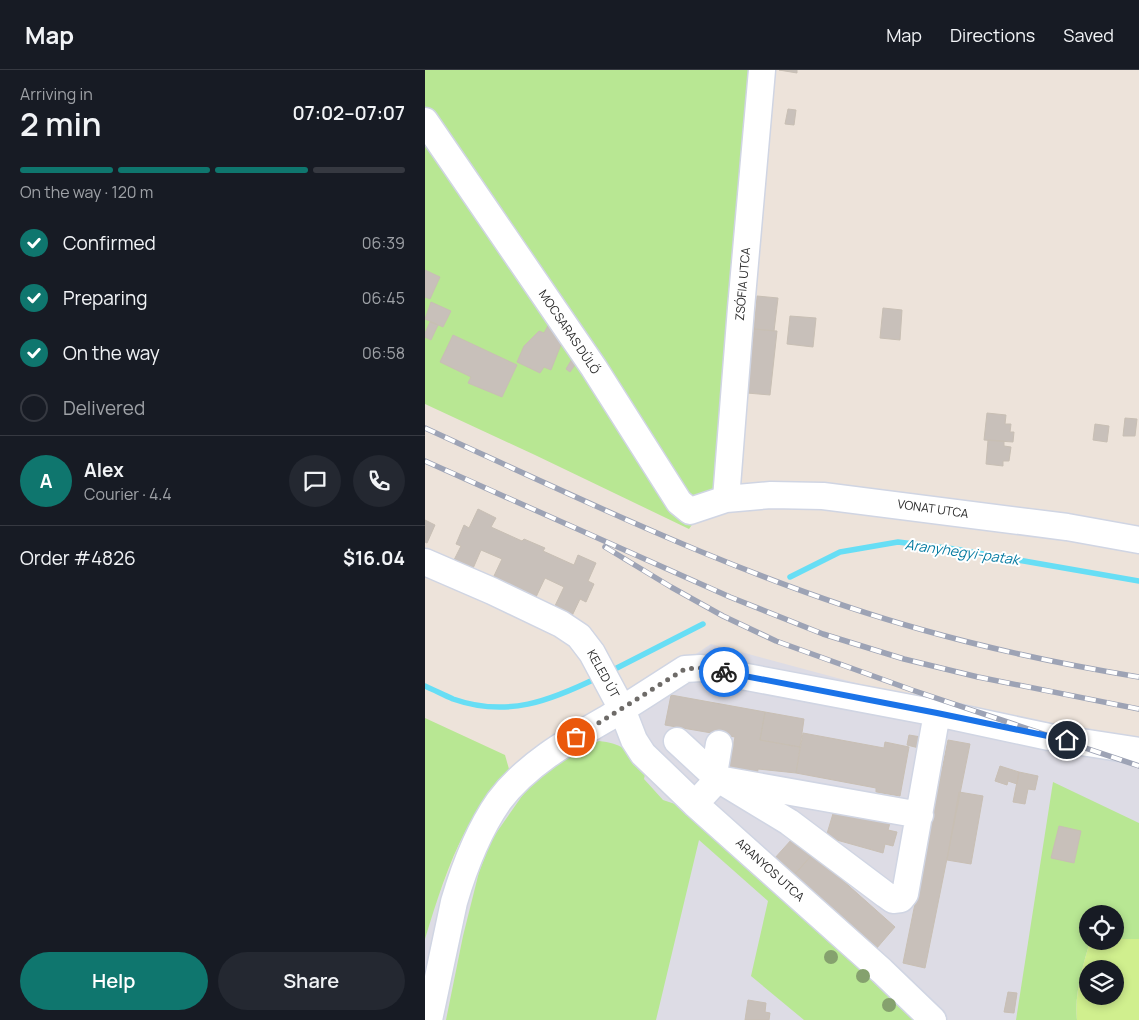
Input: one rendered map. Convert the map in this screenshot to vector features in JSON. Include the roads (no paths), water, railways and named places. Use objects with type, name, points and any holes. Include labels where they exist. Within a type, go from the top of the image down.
[{"type":"street","name":"ZSÓFIA UTCA","points":[[726,499],[762,70]]},
{"type":"street","name":"MOCSARAS DŰLŐ","points":[[425,121],[594,368],[679,502],[690,511],[726,499]]},
{"type":"street","name":"VONAT UTCA","points":[[726,499],[799,494],[846,498],[1067,528],[1139,540]]},
{"type":"street","name":"KELED ÚT","points":[[425,562],[561,624],[579,636],[592,653],[617,700],[690,668],[715,671],[937,713],[1010,738],[1139,752]]},
{"type":"street","name":"ARANYOS UTCA","points":[[617,700],[634,740],[643,754],[695,804],[882,971],[933,1020]]},
{"type":"street","points":[[429,1020],[454,902],[469,860],[490,816],[513,785],[534,765],[617,700]]},
{"type":"street","points":[[677,740],[716,776],[789,822],[893,900],[901,899],[905,894],[937,713]]},
{"type":"street","points":[[695,804],[716,776],[719,744]]},
{"type":"street","points":[[716,776],[920,815]]},
{"type":"waterway","name":"Aranyhegyi-patak","points":[[790,577],[840,552],[898,542],[955,549],[1139,581]]},
{"type":"waterway","name":"Aranyhegyi-patak","points":[[609,672],[703,624]]},
{"type":"waterway","name":"Aranyhegyi-patak","points":[[425,686],[453,699],[473,704],[510,707],[546,700],[599,677]]},
{"type":"railway","points":[[425,428],[670,539],[795,589],[859,611],[976,644],[1139,677]]},
{"type":"railway","points":[[425,461],[730,597],[823,634],[904,659],[978,677],[1139,709]]},
{"type":"railway","points":[[605,547],[723,616],[776,641],[912,690],[1139,766]]}]
